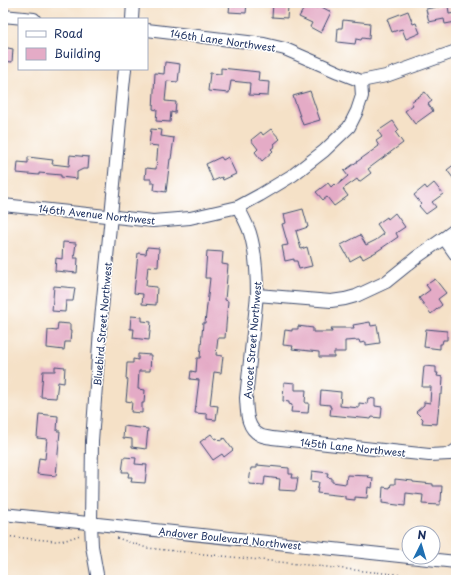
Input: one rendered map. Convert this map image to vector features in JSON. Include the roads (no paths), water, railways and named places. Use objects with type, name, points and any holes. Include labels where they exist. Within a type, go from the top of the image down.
[{"type":"street","points":[[132,18],[133,3]]},
{"type":"street","points":[[3,16],[24,18]]},
{"type":"street","name":"146th Lane Northwest","points":[[148,30],[264,44],[285,49],[361,81]]},
{"type":"street","points":[[361,81],[386,76],[456,51]]},
{"type":"street","name":"Bluebird Street Northwest","points":[[98,580],[92,546],[91,523],[92,441],[100,330],[125,70]]},
{"type":"street","name":"146th Avenue Northwest","points":[[3,204],[153,221],[190,218],[238,207],[293,175],[324,151],[349,127],[362,96],[361,81]]},
{"type":"street","name":"Avocet Street Northwest","points":[[238,207],[249,231],[255,252],[257,281],[257,295],[246,398],[247,414],[251,428]]},
{"type":"street","points":[[257,295],[331,301],[356,296],[386,282],[417,257],[456,229]]},
{"type":"street","points":[[444,238],[456,255]]},
{"type":"street","name":"145th Lane Northwest","points":[[251,428],[260,436],[272,438],[430,455],[450,454],[456,450]]},
{"type":"street","name":"Andover Boulevard Northwest","points":[[3,514],[456,562]]}]
